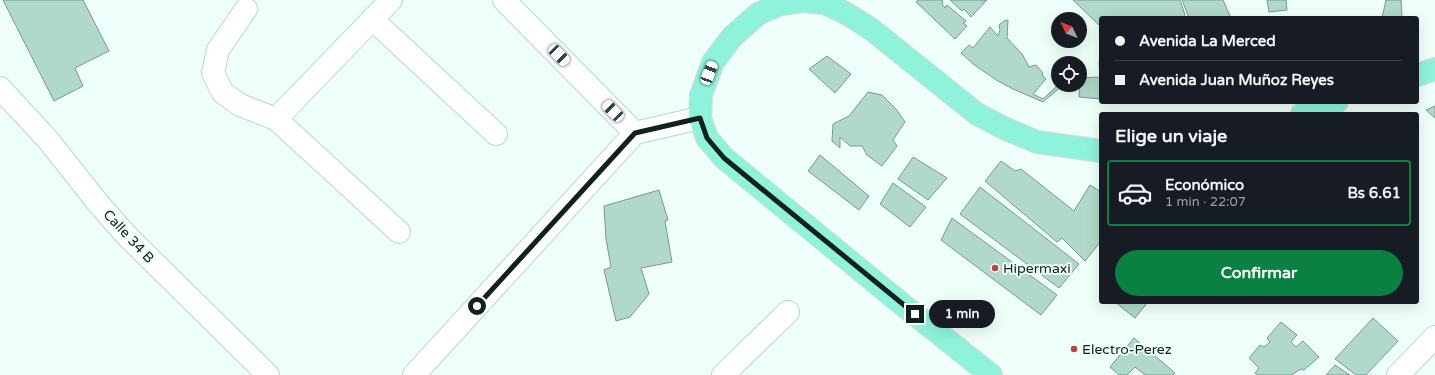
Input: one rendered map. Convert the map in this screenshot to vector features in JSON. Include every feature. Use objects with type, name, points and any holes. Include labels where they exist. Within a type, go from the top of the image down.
[{"type":"main road","points":[[991,375],[724,158],[707,138],[700,118],[701,95],[713,62],[756,7],[803,1],[825,3],[850,15],[871,29],[977,114],[1037,142],[1099,151]]},
{"type":"main road","points":[[1419,74],[1435,69]]},
{"type":"main road","points":[[1308,112],[1331,104]]},
{"type":"street","points":[[276,119],[390,0]]},
{"type":"street","points":[[504,0],[635,133]]},
{"type":"street","points":[[246,9],[218,50],[213,73],[223,93],[240,105],[276,119],[399,232]]},
{"type":"street","points":[[372,19],[496,134]]},
{"type":"street","name":"Calle 34 B","points":[[0,88],[48,140],[98,203],[126,235],[268,375]]},
{"type":"street","points":[[414,375],[635,133],[700,118]]},
{"type":"street","points":[[723,375],[788,312]]},
{"type":"street","points":[[1398,375],[1435,337]]},
{"type":"building","points":[[3,0],[83,0],[109,51],[75,68],[83,86],[54,101]]},
{"type":"building","points":[[918,0],[942,0],[942,4],[945,8],[947,5],[966,21],[963,23],[967,26],[955,39],[916,2]]},
{"type":"building","points":[[950,0],[987,0],[971,17],[964,9],[962,11]]},
{"type":"building","points":[[1073,0],[1180,0],[1185,15],[1184,16],[1099,16],[1099,25]]},
{"type":"building","points":[[1182,0],[1223,0],[1230,16],[1188,16]]},
{"type":"building","points":[[1267,0],[1286,0],[1287,10],[1269,12]]},
{"type":"building","points":[[1386,0],[1401,0],[1402,16],[1382,16]]},
{"type":"building","points":[[1008,20],[1007,38],[1022,54],[1029,67],[1036,65],[1046,79],[1033,94],[1043,99],[1051,92],[1055,92],[1043,102],[998,81],[973,64],[961,53],[969,45],[973,48],[990,27],[998,36],[1000,30],[999,25]]},
{"type":"building","points":[[827,56],[851,74],[835,93],[809,69]]},
{"type":"building","points":[[1099,77],[1099,99],[1079,97],[1079,92],[1087,92],[1087,78]]},
{"type":"building","points":[[868,92],[882,95],[896,109],[905,122],[893,140],[897,146],[882,166],[867,155],[862,146],[850,146],[840,137],[840,148],[832,141],[833,124],[849,116]]},
{"type":"building","points":[[1435,106],[1435,118],[1426,110]]},
{"type":"building","points":[[820,155],[869,196],[859,210],[808,171]]},
{"type":"building","points":[[913,157],[947,178],[928,200],[898,179]]},
{"type":"building","points":[[1001,161],[1015,171],[1021,169],[1074,211],[1090,185],[1099,191],[1099,244],[1085,261],[1062,238],[1057,242],[985,181]]},
{"type":"building","points":[[893,183],[926,207],[910,227],[880,204]]},
{"type":"building","points":[[980,187],[1079,264],[1059,288],[960,214]]},
{"type":"building","points":[[659,190],[668,220],[665,221],[672,262],[641,268],[649,294],[630,317],[616,321],[604,270],[611,267],[606,239],[604,206]]},
{"type":"building","points":[[952,218],[1057,295],[1041,315],[941,240]]},
{"type":"building","points":[[1118,304],[1146,304],[1135,318]]},
{"type":"building","points":[[1373,318],[1398,341],[1366,375],[1356,375],[1335,359]]},
{"type":"building","points":[[1281,322],[1297,335],[1291,342],[1296,347],[1303,341],[1319,357],[1304,370],[1301,369],[1291,375],[1258,375],[1255,373],[1259,368],[1249,358],[1260,345],[1264,347],[1270,342],[1267,338]]},
{"type":"building","points":[[1134,338],[1175,373],[1173,375],[1145,375],[1135,367],[1127,375],[1119,375],[1110,367]]},
{"type":"building","points":[[1335,365],[1350,375],[1326,375]]},
{"type":"place","name":"Hipermaxi","points":[[995,268]]},
{"type":"place","name":"Electro-Perez","points":[[1074,349]]},
{"type":"route","points":[[477,306],[635,133],[700,118],[707,138],[724,158],[915,314]]}]
